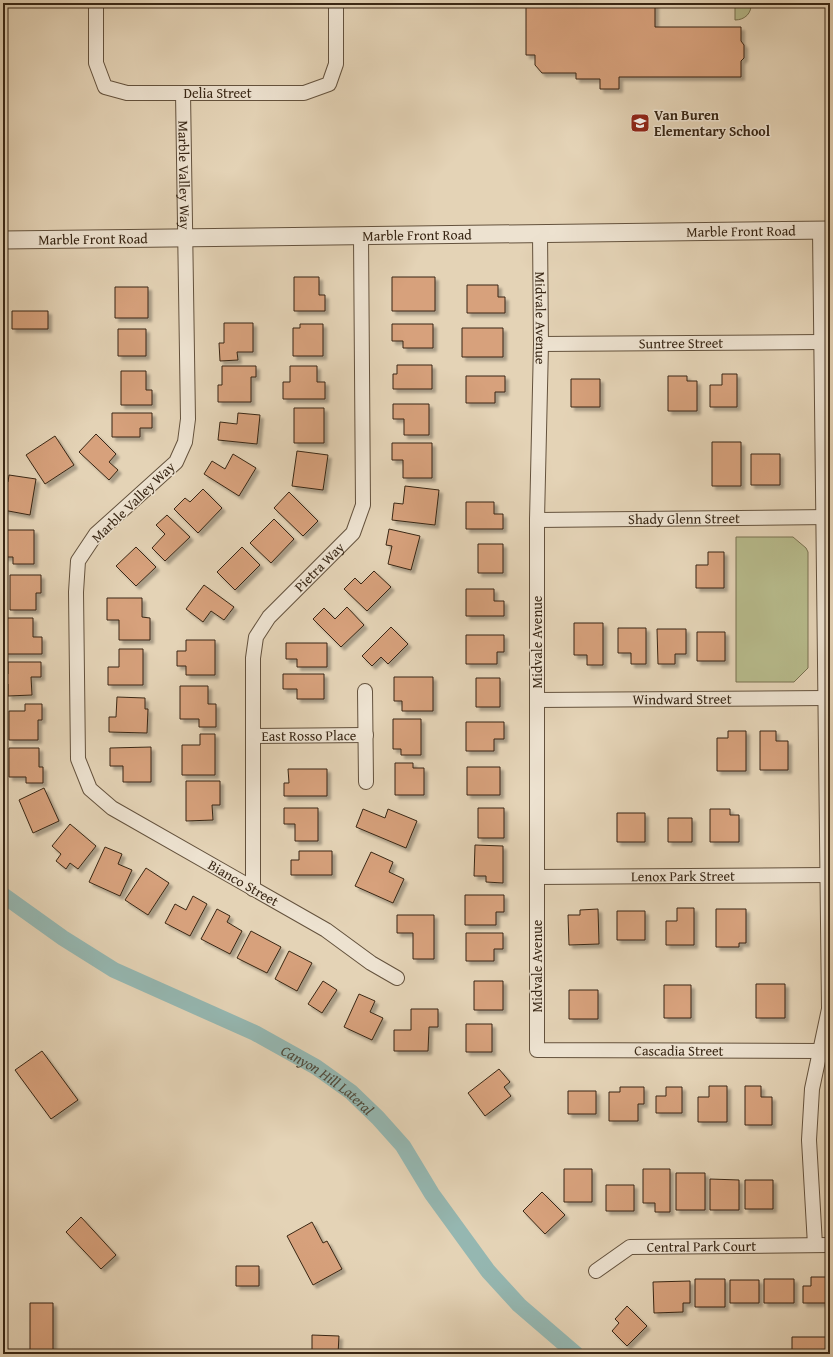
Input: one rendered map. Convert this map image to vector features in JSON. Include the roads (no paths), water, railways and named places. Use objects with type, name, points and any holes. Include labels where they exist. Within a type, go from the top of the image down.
[{"type":"street","name":"Delia Street","points":[[96,3],[96,63],[104,87],[128,93],[304,93],[329,84],[336,64],[336,3]]},
{"type":"street","name":"Marble Valley Way","points":[[90,789],[78,759],[76,592],[78,561],[96,534],[176,462],[185,442],[188,418],[183,93]]},
{"type":"street","name":"Marble Front Road","points":[[3,240],[185,239],[825,230]]},
{"type":"street","points":[[815,1245],[809,1140],[812,1089],[829,1009],[826,698],[827,517],[822,342],[825,230]]},
{"type":"street","name":"Midvale Avenue","points":[[538,1050],[538,520],[541,344],[540,233]]},
{"type":"street","name":"Pietra Way","points":[[253,889],[253,658],[256,637],[269,617],[353,533],[363,505],[361,236]]},
{"type":"street","name":"Suntree Street","points":[[541,344],[822,342]]},
{"type":"street","name":"Shady Glenn Street","points":[[538,520],[827,517]]},
{"type":"street","name":"East Rosso Place","points":[[365,691],[366,782]]},
{"type":"street","name":"Windward Street","points":[[538,700],[826,698]]},
{"type":"street","name":"East Rosso Place","points":[[253,736],[366,735]]},
{"type":"street","name":"Bianco Street","points":[[90,789],[112,808],[326,930],[371,963],[397,978]]},
{"type":"street","name":"Lenox Park Street","points":[[538,877],[828,874]]},
{"type":"street","name":"Cascadia Street","points":[[538,1050],[820,1051]]},
{"type":"street","name":"Central Park Court","points":[[596,1271],[630,1246],[830,1245]]},
{"type":"waterway","name":"Canyon Hill Lateral","points":[[3,895],[63,938],[114,970],[255,1033],[316,1067],[351,1092],[378,1118],[403,1146],[432,1194],[488,1271],[519,1305],[576,1354]]},
{"type":"place","name":"Van Buren Elementary School","points":[[640,123]]}]
